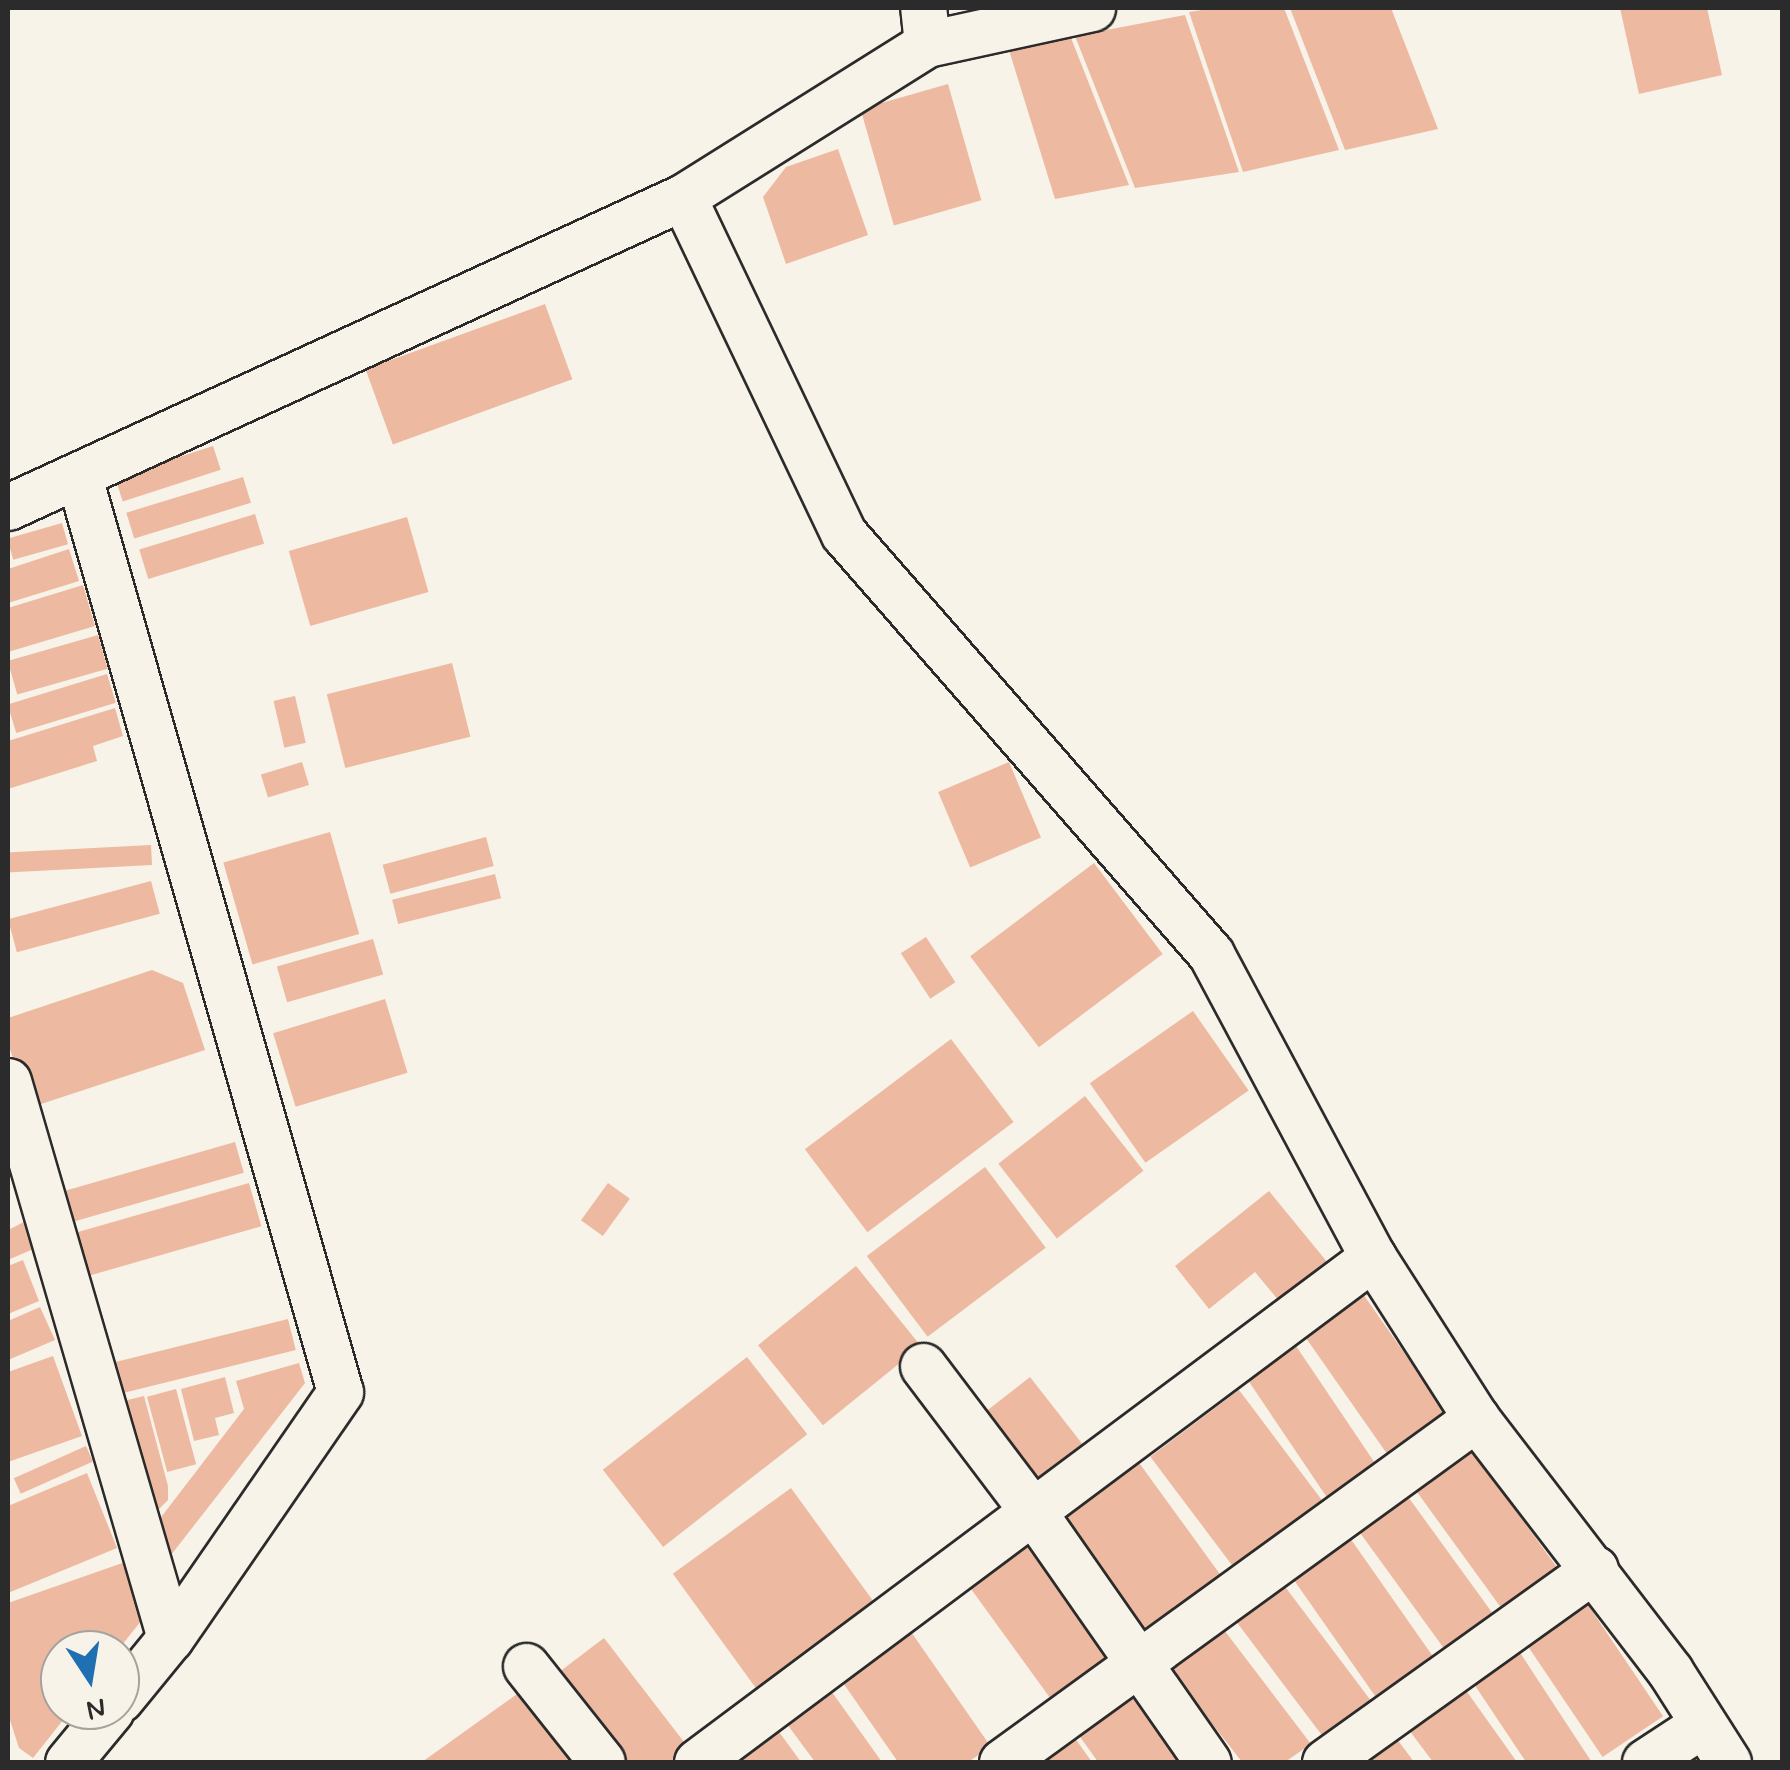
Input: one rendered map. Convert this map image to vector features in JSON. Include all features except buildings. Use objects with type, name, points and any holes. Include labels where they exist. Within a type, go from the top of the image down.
[{"type":"street","points":[[8,506],[682,197],[925,26],[1092,8]]},
{"type":"street","points":[[682,197],[844,534],[1212,954],[1373,1257],[1476,1418],[1670,1670],[1728,1762]]},
{"type":"street","points":[[79,476],[340,1392],[170,1638],[140,1675]]},
{"type":"street","points":[[8,1081],[170,1638]]},
{"type":"street","points":[[697,1762],[1373,1257]]},
{"type":"street","points":[[923,1366],[1032,1510],[1208,1762]]},
{"type":"street","points":[[1002,1762],[1476,1418]]},
{"type":"street","points":[[1325,1762],[1595,1569]]},
{"type":"street","points":[[526,1666],[602,1762]]},
{"type":"street","points":[[1645,1762],[1703,1724]]},
{"type":"street","points":[[68,1762],[94,1730]]}]
